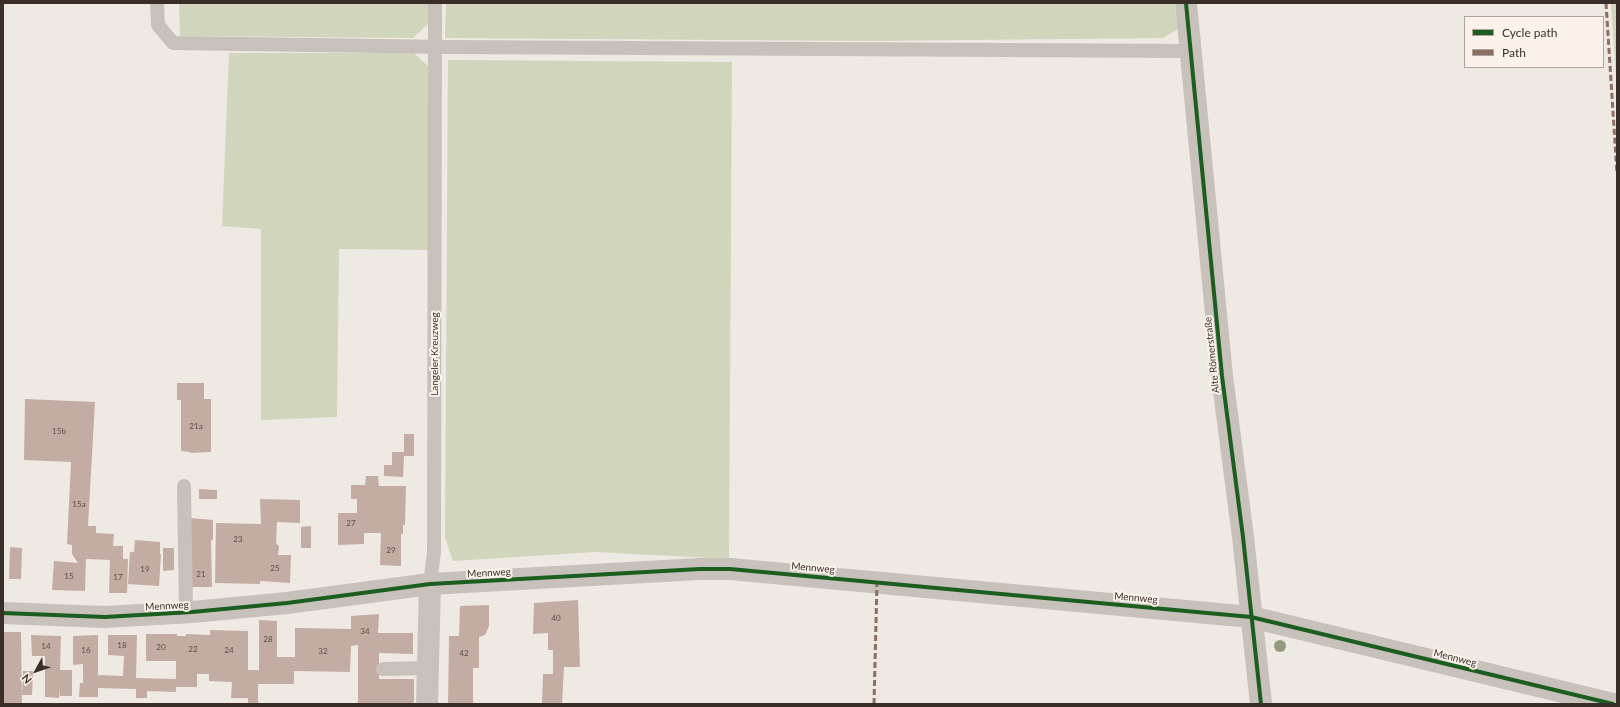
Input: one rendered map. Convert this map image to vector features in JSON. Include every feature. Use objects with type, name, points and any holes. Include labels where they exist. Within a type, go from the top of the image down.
[{"type":"street","name":"Alte Römerstraße","points":[[1186,3],[1222,376],[1261,704]]},
{"type":"street","name":"Mennweg","points":[[3,613],[105,617],[186,613],[430,584],[700,569],[730,569],[1251,617],[1613,704]]},
{"type":"street","name":"Langeler Kreuzweg","points":[[427,704],[430,584]]},
{"type":"lane","points":[[157,3],[158,25],[173,43],[1190,51]]},
{"type":"lane","name":"Langeler Kreuzweg","points":[[430,584],[434,545],[435,3]]},
{"type":"lane","points":[[184,486],[186,613]]},
{"type":"lane","points":[[383,669],[428,668]]},
{"type":"green space","points":[[179,3],[428,3],[428,24],[413,38],[180,36]]},
{"type":"green space","points":[[446,3],[1174,3],[1178,29],[1163,38],[870,41],[445,38]]},
{"type":"green space","points":[[1611,3],[1617,3],[1617,91]]},
{"type":"green space","points":[[229,53],[414,53],[429,67],[428,250],[339,249],[337,417],[261,420],[261,229],[222,226]]},
{"type":"green space","points":[[448,60],[732,62],[729,559],[595,552],[453,561],[445,538]]},
{"type":"building","points":[[177,383],[204,383],[204,399],[211,399],[211,452],[190,453],[181,451],[181,400],[177,400]]},
{"type":"building","points":[[25,399],[95,402],[88,526],[96,526],[96,533],[114,534],[113,546],[123,546],[123,559],[128,559],[127,593],[109,593],[110,560],[86,559],[85,591],[52,590],[54,561],[78,563],[72,554],[72,545],[67,544],[71,462],[24,460]]},
{"type":"building","points":[[404,434],[414,434],[414,456],[404,456],[403,477],[384,476],[384,465],[392,465],[392,452],[404,452]]},
{"type":"building","points":[[366,476],[378,476],[379,486],[406,486],[405,525],[403,525],[403,534],[401,534],[401,566],[380,565],[381,533],[364,533],[364,544],[338,545],[338,513],[357,513],[357,499],[351,499],[351,485],[365,485]]},
{"type":"building","points":[[199,489],[217,490],[217,499],[199,499]]},
{"type":"building","points":[[260,499],[300,500],[300,523],[277,522],[276,543],[279,546],[278,555],[291,555],[290,583],[260,581],[260,584],[215,583],[216,523],[261,524]]},
{"type":"building","points":[[191,518],[213,520],[213,539],[211,541],[212,587],[191,587]]},
{"type":"building","points":[[311,526],[311,548],[301,548],[301,527]]},
{"type":"building","points":[[135,540],[160,542],[161,554],[159,586],[128,584],[130,552],[134,552]]},
{"type":"building","points":[[10,547],[22,548],[21,579],[9,579]]},
{"type":"building","points":[[163,548],[174,548],[174,570],[163,571]]},
{"type":"building","points":[[578,600],[580,667],[564,667],[562,704],[542,704],[543,674],[553,674],[553,650],[548,650],[548,633],[533,634],[534,603]]},
{"type":"building","points":[[489,605],[489,626],[485,635],[479,637],[479,668],[473,668],[473,704],[448,704],[449,636],[459,636],[460,606]]},
{"type":"building","points":[[379,614],[378,633],[413,633],[413,654],[379,653],[379,679],[414,679],[414,704],[358,704],[358,645],[351,646],[350,672],[294,671],[294,684],[258,684],[258,704],[248,704],[248,698],[231,698],[232,682],[209,681],[209,674],[197,674],[197,687],[176,687],[176,692],[147,691],[147,698],[136,698],[136,689],[98,688],[98,697],[79,697],[80,683],[83,683],[83,664],[73,665],[73,636],[98,635],[98,675],[123,676],[124,656],[108,655],[108,635],[137,635],[136,678],[176,679],[176,661],[146,661],[146,634],[177,634],[177,636],[186,636],[186,634],[210,635],[210,630],[248,631],[248,670],[259,670],[259,620],[277,621],[277,657],[295,657],[295,628],[351,629],[351,616]]},
{"type":"building","points":[[4,632],[21,632],[22,704],[3,704]]},
{"type":"building","points":[[31,635],[61,636],[60,670],[72,670],[72,696],[60,696],[60,689],[59,698],[45,697],[45,656],[32,656]]},
{"type":"building","points":[[23,671],[33,671],[32,695],[22,695]]},
{"type":"marked path","points":[[1606,3],[1617,174]]},
{"type":"marked path","points":[[874,704],[877,582]]},
{"type":"cycle path","points":[[1186,3],[1222,376],[1243,537],[1261,704]]},
{"type":"cycle path","points":[[3,613],[105,617],[192,612],[287,603],[430,584],[700,569],[730,569],[1251,617],[1613,704]]}]
